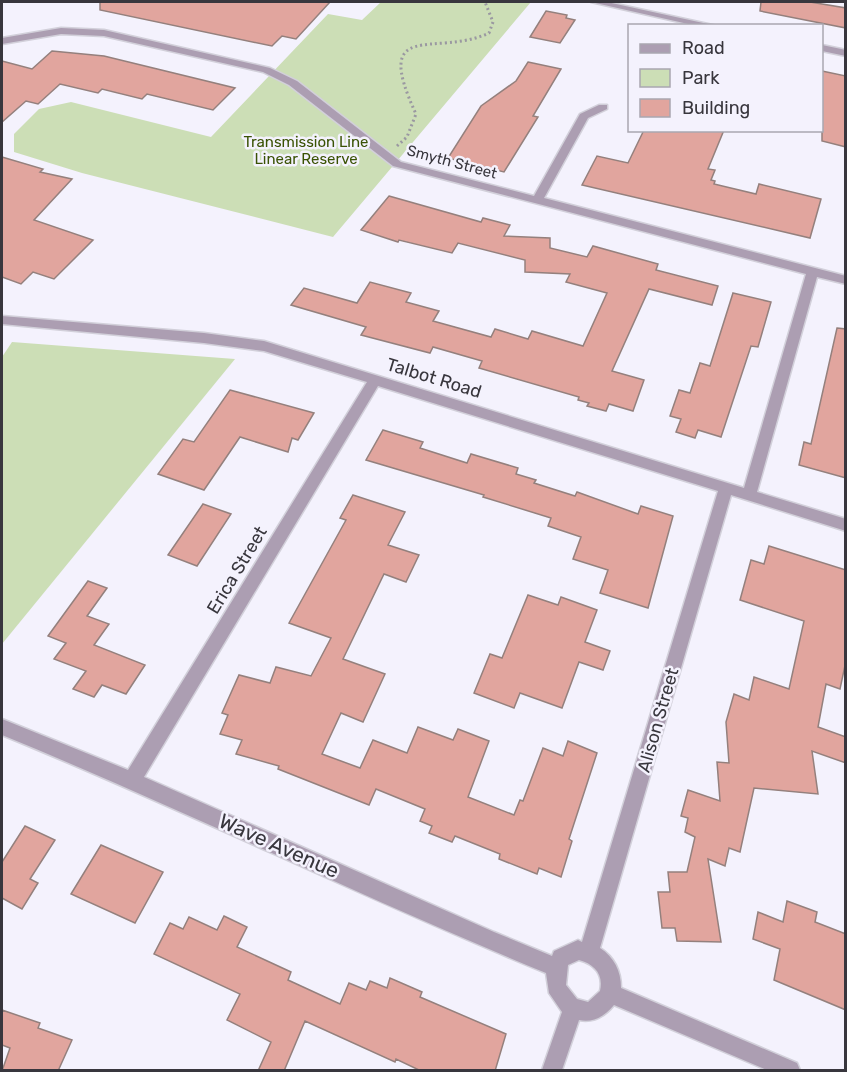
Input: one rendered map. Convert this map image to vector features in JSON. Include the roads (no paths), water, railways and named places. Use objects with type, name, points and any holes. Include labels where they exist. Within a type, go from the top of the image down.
[{"type":"street","points":[[596,2],[703,24]]},
{"type":"street","name":"Smyth Street","points":[[2,41],[61,31],[104,33],[266,70],[292,83],[397,164],[846,280]]},
{"type":"street","points":[[823,48],[846,52]]},
{"type":"street","points":[[537,201],[584,117],[603,107]]},
{"type":"street","points":[[749,495],[812,273]]},
{"type":"street","name":"Talbot Road","points":[[2,320],[192,336],[264,346],[846,525]]},
{"type":"street","name":"Erica Street","points":[[132,780],[375,380]]},
{"type":"street","name":"Alison Street","points":[[589,951],[726,488]]},
{"type":"street","name":"Wave Avenue","points":[[2,727],[132,780],[489,940],[556,967]]},
{"type":"street","points":[[589,951],[606,964],[610,974],[610,993],[598,1008],[589,1012],[573,1009],[558,994],[554,983],[556,967],[568,952],[589,951]]},
{"type":"street","points":[[610,993],[790,1071]]},
{"type":"street","points":[[552,1071],[573,1009]]},
{"type":"park label","name":"Transmission Line Linear Reserve","points":[[306,150]]}]
